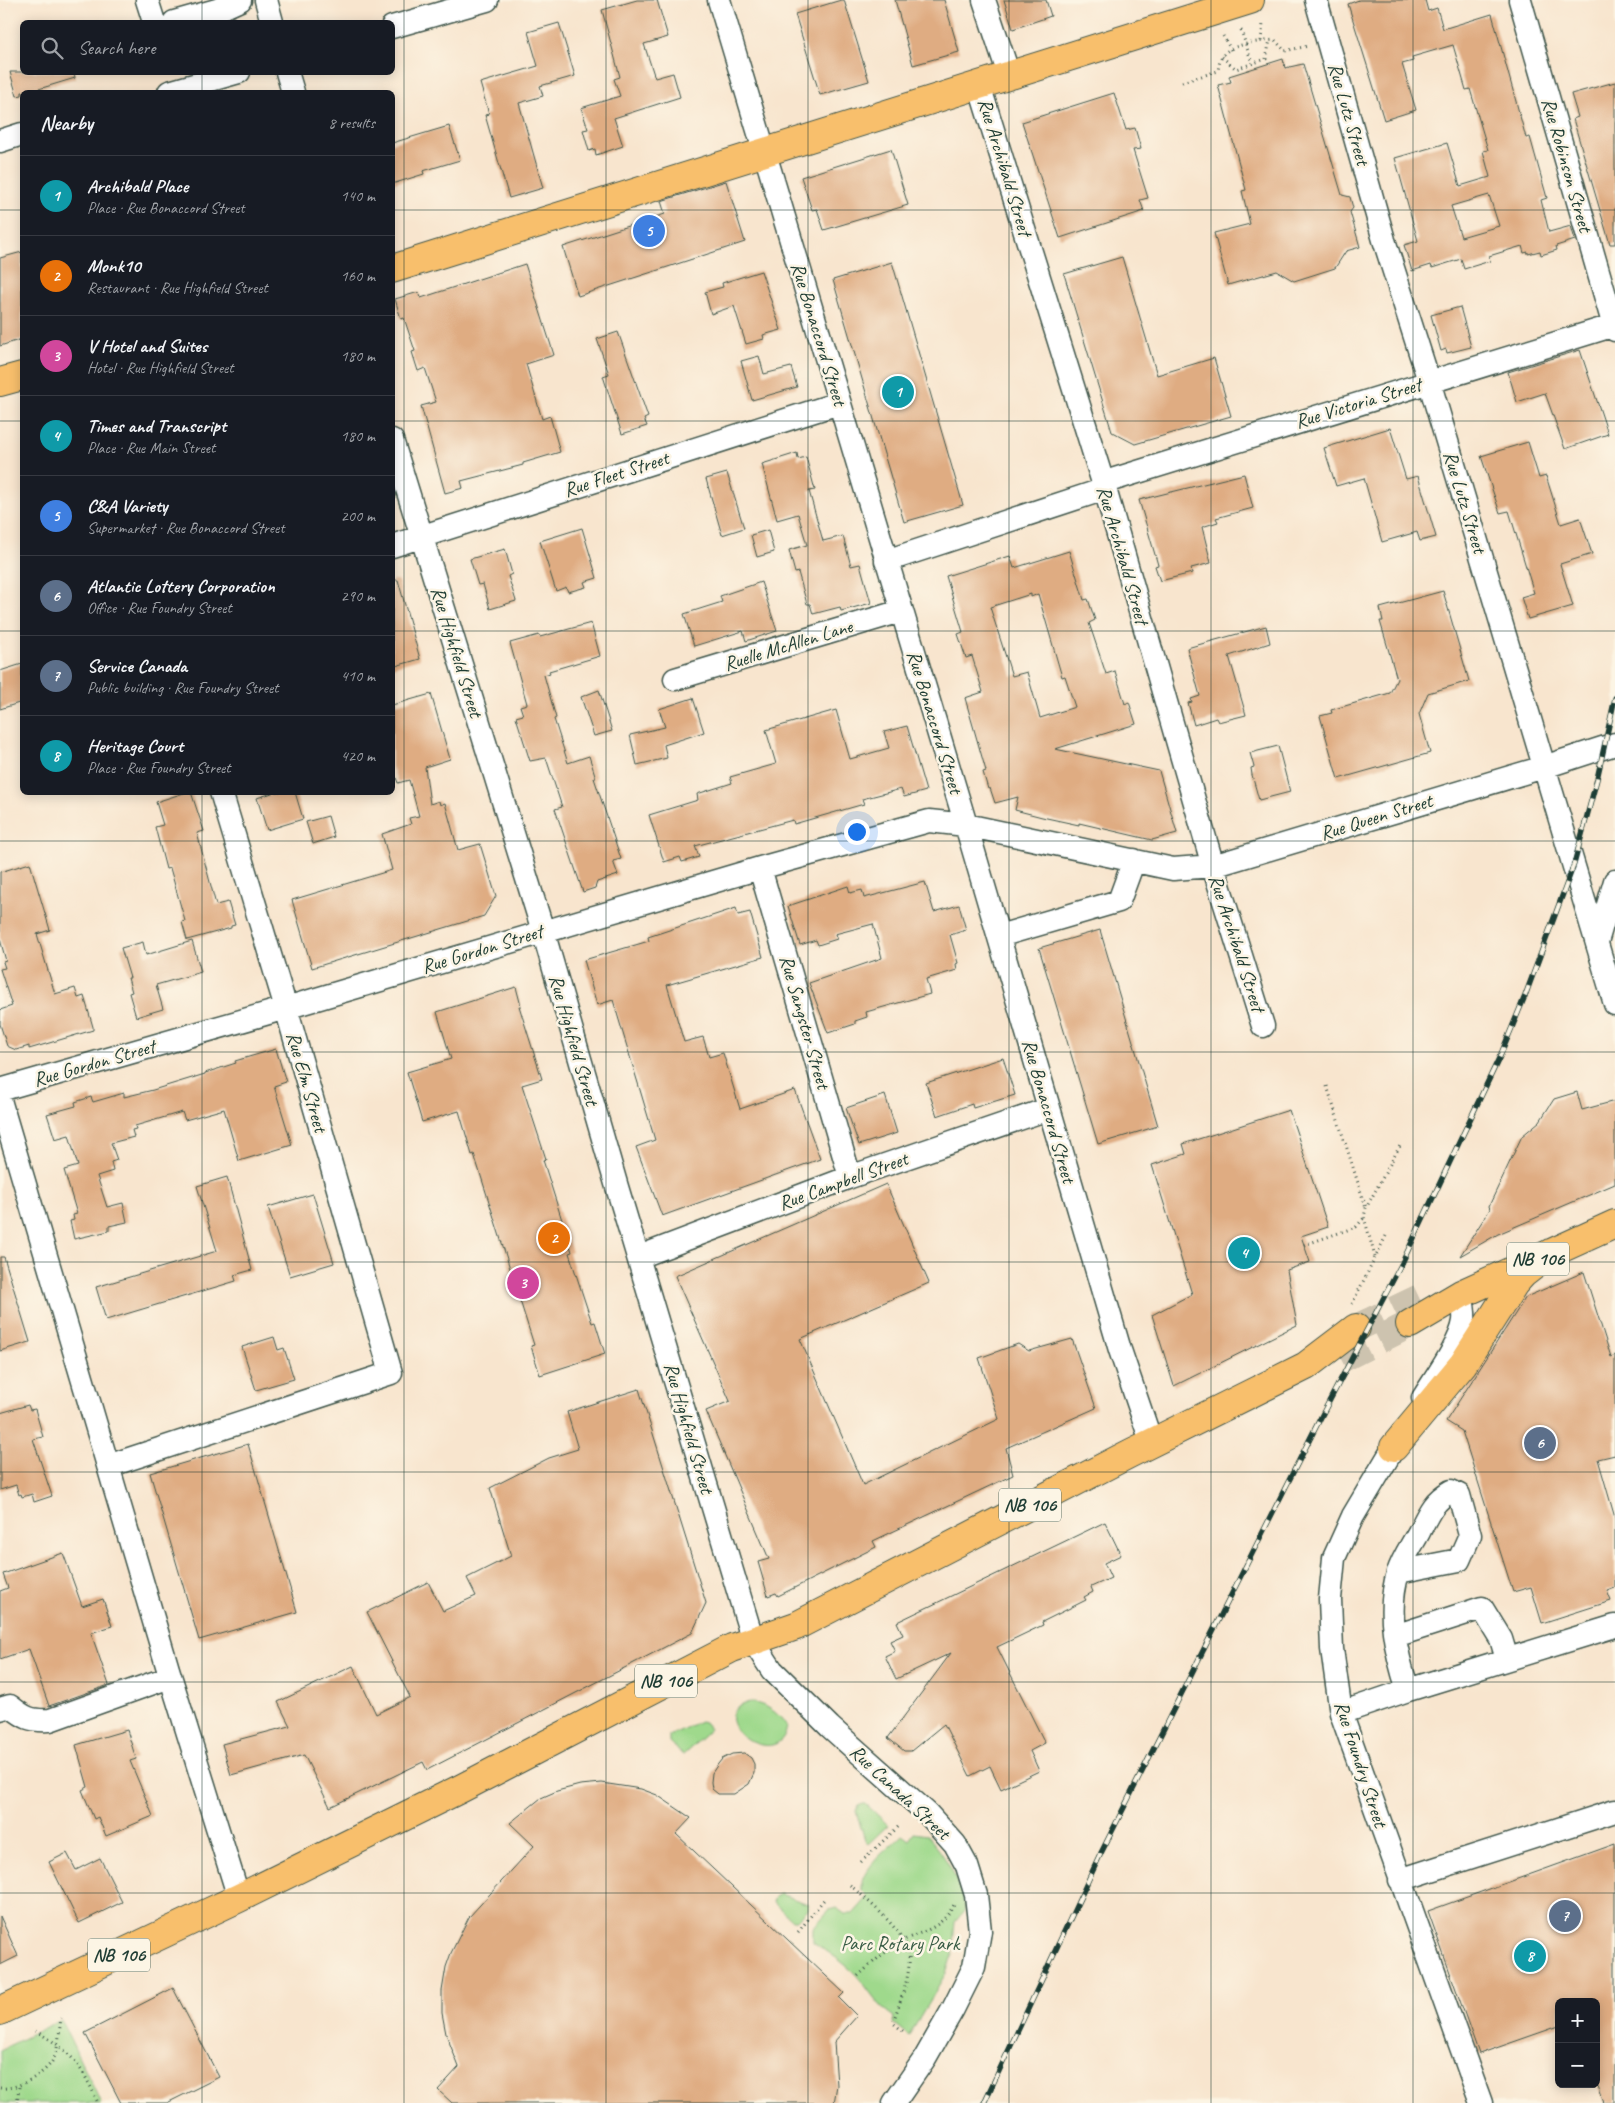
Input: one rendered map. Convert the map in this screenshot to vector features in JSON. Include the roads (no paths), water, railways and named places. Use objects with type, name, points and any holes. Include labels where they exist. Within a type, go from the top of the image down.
[{"type":"main road","points":[[395,267],[1250,0]]},
{"type":"main road","points":[[0,382],[20,377]]},
{"type":"main road","name":"NB 106","points":[[1410,1324],[1461,1294],[1615,1224]]},
{"type":"main road","points":[[1394,1447],[1463,1364],[1514,1284],[1523,1274],[1550,1254]]},
{"type":"main road","name":"NB 106","points":[[1424,1296],[1461,1294]]},
{"type":"main road","name":"NB 106","points":[[1306,1366],[1351,1319]]},
{"type":"main road","name":"NB 106","points":[[0,2011],[239,1898],[462,1788],[732,1648],[796,1626],[1306,1366],[1341,1359]]},
{"type":"street","points":[[147,0],[153,20]]},
{"type":"street","points":[[181,20],[220,9],[240,0]]},
{"type":"street","points":[[266,0],[271,20]]},
{"type":"street","points":[[395,26],[487,0]]},
{"type":"street","name":"Rue Bonaccord Street","points":[[719,0],[999,936],[1048,1109],[1120,1350],[1152,1444]]},
{"type":"street","name":"Rue Archibald Street","points":[[984,0],[1008,75]]},
{"type":"street","name":"Rue Lutz Street","points":[[1316,0],[1384,240],[1429,381],[1615,1004]]},
{"type":"street","name":"Rue Robinson Street","points":[[1520,0],[1615,327]]},
{"type":"street","points":[[178,84],[223,75]]},
{"type":"street","points":[[287,75],[292,90]]},
{"type":"street","name":"Rue Archibald Street","points":[[979,85],[1103,486],[1213,866],[1263,1026]]},
{"type":"street","points":[[0,141],[20,135]]},
{"type":"street","name":"Rue Victoria Street","points":[[886,560],[1103,486],[1429,381],[1615,327]]},
{"type":"street","name":"Rue Fleet Street","points":[[395,545],[839,403]]},
{"type":"street","name":"Rue Highfield Street","points":[[395,450],[543,931],[617,1187],[753,1641]]},
{"type":"street","name":"Ruelle McAllen Lane","points":[[675,679],[901,611]]},
{"type":"street","name":"Rue Queen Street","points":[[966,825],[1173,869],[1213,866],[1615,744]]},
{"type":"street","name":"Rue Elm Street","points":[[108,1466],[392,1373],[222,795]]},
{"type":"street","name":"Rue Gordon Street","points":[[0,1090],[760,868],[929,821],[966,825]]},
{"type":"street","points":[[999,936],[1119,901],[1134,860]]},
{"type":"street","name":"Rue Sangster Street","points":[[760,868],[850,1177]]},
{"type":"street","points":[[1597,942],[1615,881]]},
{"type":"street","points":[[0,1100],[170,1677],[239,1898]]},
{"type":"street","name":"Rue Campbell Street","points":[[639,1257],[850,1177],[1048,1109]]},
{"type":"street","name":"Rue Foundry Street","points":[[1461,1294],[1464,1322],[1460,1336],[1353,1516],[1334,1558],[1330,1609],[1332,1649],[1341,1713],[1481,2103]]},
{"type":"street","points":[[1398,1572],[1392,1603],[1400,1665],[1408,1690]]},
{"type":"street","points":[[1395,1636],[1482,1608],[1501,1639],[1508,1659]]},
{"type":"street","points":[[1341,1713],[1408,1690],[1615,1626]]},
{"type":"street","name":"Rue Canada Street","points":[[753,1641],[772,1670],[830,1727],[928,1814],[955,1844],[967,1866],[976,1895],[980,1931],[974,1967],[925,2058],[894,2103]]},
{"type":"street","points":[[0,1709],[10,1706],[24,1717],[36,1721],[50,1720],[170,1677]]},
{"type":"street","points":[[1400,1880],[1615,1811]]},
{"type":"tunnel","points":[[1356,1328],[1424,1296]]},
{"type":"tunnel","points":[[1341,1359],[1410,1324]]},
{"type":"railway","points":[[984,2103],[1101,1853],[1322,1415],[1402,1263],[1501,1054],[1525,996],[1574,864],[1597,779],[1615,698]]},
{"type":"place","name":"C&A Variety","points":[[649,231]]},
{"type":"place","name":"Archibald Place","points":[[898,392]]},
{"type":"place","name":"Monk10","points":[[554,1238]]},
{"type":"place","name":"Times and Transcript","points":[[1244,1253]]},
{"type":"place","name":"V Hotel and Suites","points":[[523,1283]]},
{"type":"place","name":"Atlantic Lottery Corporation","points":[[1540,1443]]},
{"type":"place","name":"Service Canada","points":[[1565,1916]]},
{"type":"place","name":"Heritage Court","points":[[1530,1956]]},
{"type":"park label","name":"Parc Rotary Park","points":[[900,1943]]}]
